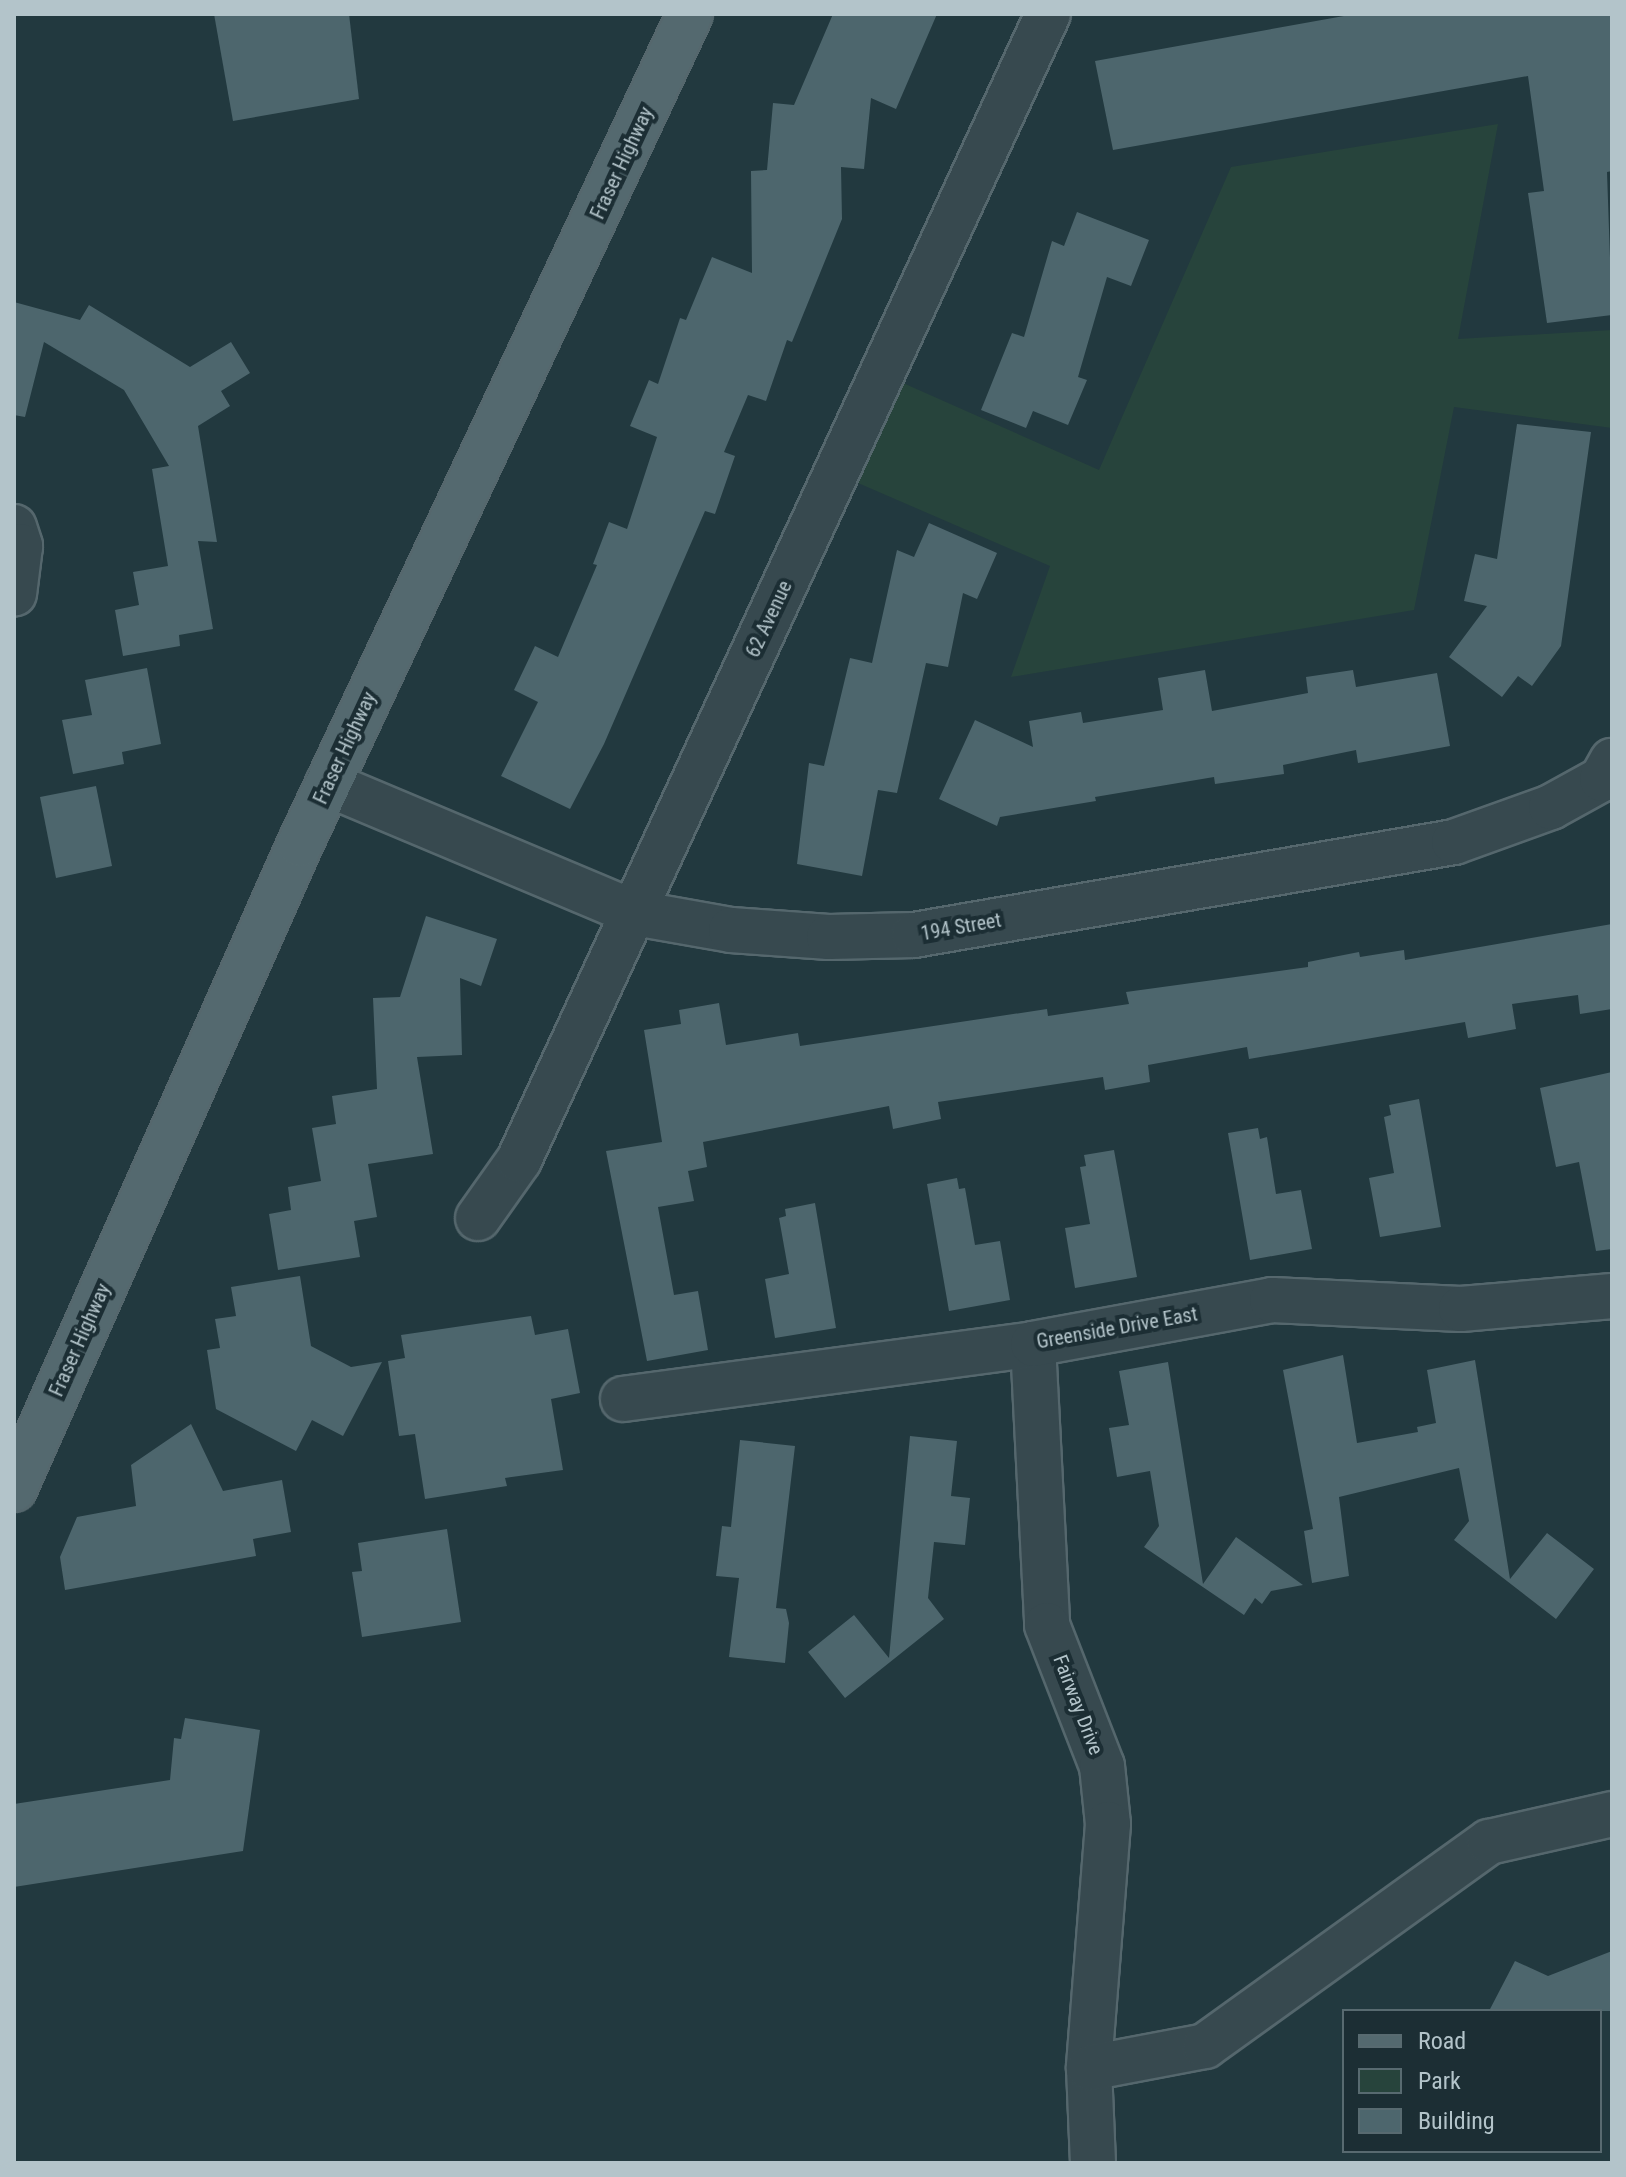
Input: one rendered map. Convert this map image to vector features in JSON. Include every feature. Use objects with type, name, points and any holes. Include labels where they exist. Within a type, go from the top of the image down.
[{"type":"main road","name":"Fraser Highway","points":[[14,1489],[328,784],[690,14]]},
{"type":"street","name":"62 Avenue","points":[[478,1218],[519,1160],[1048,14]]},
{"type":"street","points":[[14,527],[20,546],[14,594]]},
{"type":"street","name":"194 Street","points":[[328,784],[635,913],[745,931],[829,937],[914,935],[1454,842],[1551,807],[1607,770]]},
{"type":"street","name":"Greenside Drive East","points":[[623,1399],[1033,1344],[1272,1300],[1461,1309],[1612,1296]]},
{"type":"street","name":"Fairway Drive","points":[[1033,1344],[1047,1625],[1102,1766],[1108,1824],[1089,2068],[1093,2163]]},
{"type":"street","points":[[1089,2068],[1205,2046],[1489,1842],[1612,1814]]},
{"type":"green space","points":[[1498,124],[1458,339],[1612,330],[1612,428],[1454,407],[1414,610],[1011,677],[1050,566],[858,483],[903,383],[1099,470],[1231,167]]},
{"type":"building","points":[[214,14],[349,14],[359,99],[233,121]]},
{"type":"building","points":[[833,14],[937,14],[896,109],[871,98],[864,169],[841,167],[842,219],[792,342],[787,340],[766,401],[748,395],[724,452],[735,456],[715,514],[705,511],[604,744],[570,809],[501,776],[538,702],[514,690],[535,646],[558,657],[597,565],[593,564],[609,522],[627,529],[657,437],[630,426],[649,380],[658,384],[680,318],[686,320],[712,257],[752,273],[751,171],[767,170],[773,103],[794,105]]},
{"type":"building","points":[[1355,14],[1612,14],[1612,171],[1607,172],[1612,315],[1547,323],[1528,193],[1544,191],[1528,76],[1113,150],[1095,61]]},
{"type":"building","points":[[1077,212],[1149,240],[1131,286],[1107,277],[1078,377],[1087,380],[1068,425],[1033,411],[1026,428],[981,410],[1012,333],[1024,337],[1052,241],[1064,246]]},
{"type":"building","points":[[14,302],[80,320],[89,305],[190,367],[231,342],[250,373],[221,391],[230,406],[198,426],[217,542],[198,541],[213,629],[179,635],[180,646],[123,656],[115,610],[139,605],[133,572],[168,566],[152,469],[169,466],[124,390],[44,342],[25,417],[14,415]]},
{"type":"building","points":[[1517,424],[1591,432],[1561,646],[1532,686],[1518,676],[1502,697],[1449,657],[1487,606],[1464,601],[1475,554],[1497,559]]},
{"type":"building","points":[[929,523],[997,553],[977,599],[963,593],[948,667],[926,663],[897,793],[878,790],[862,876],[797,864],[809,763],[824,766],[850,658],[872,663],[897,550],[914,557]]},
{"type":"building","points":[[147,668],[161,744],[122,752],[124,764],[73,774],[62,720],[92,715],[85,680]]},
{"type":"building","points":[[1205,670],[1212,711],[1308,693],[1306,677],[1353,670],[1356,687],[1437,673],[1450,746],[1358,763],[1356,750],[1283,765],[1284,774],[1215,784],[1214,777],[1095,797],[1096,801],[1000,817],[997,826],[939,799],[975,720],[1033,747],[1029,721],[1081,712],[1083,723],[1163,710],[1158,678]]},
{"type":"building","points":[[96,786],[112,866],[56,878],[40,797]]},
{"type":"building","points":[[426,916],[497,939],[481,986],[460,978],[462,1055],[417,1057],[433,1154],[368,1164],[377,1217],[354,1221],[360,1257],[278,1270],[269,1214],[291,1210],[288,1187],[321,1181],[312,1128],[336,1124],[332,1096],[377,1089],[373,998],[400,997]]},
{"type":"building","points":[[1612,924],[1612,1009],[1580,1014],[1578,995],[1512,1004],[1516,1029],[1468,1038],[1465,1022],[1249,1059],[1247,1047],[1148,1065],[1150,1082],[1105,1090],[1103,1077],[938,1102],[941,1119],[893,1129],[889,1106],[703,1142],[707,1167],[688,1171],[694,1201],[658,1207],[674,1295],[698,1291],[708,1350],[647,1361],[606,1151],[662,1142],[644,1030],[681,1024],[679,1010],[719,1003],[726,1045],[798,1033],[800,1046],[1047,1009],[1048,1016],[1129,1004],[1126,992],[1308,967],[1308,962],[1359,952],[1360,957],[1404,950],[1405,960]]},
{"type":"building","points":[[1612,1072],[1612,1249],[1596,1251],[1579,1162],[1556,1167],[1540,1088]]},
{"type":"building","points":[[1419,1099],[1441,1227],[1380,1237],[1369,1178],[1394,1173],[1384,1117],[1391,1115],[1389,1105]]},
{"type":"building","points":[[1258,1128],[1260,1139],[1267,1137],[1276,1194],[1301,1190],[1312,1249],[1250,1260],[1228,1133]]},
{"type":"building","points":[[1114,1150],[1137,1277],[1075,1288],[1065,1228],[1090,1224],[1080,1167],[1086,1166],[1084,1155]]},
{"type":"building","points":[[957,1178],[959,1189],[965,1188],[975,1245],[1000,1241],[1010,1300],[949,1311],[927,1184]]},
{"type":"building","points":[[815,1203],[836,1328],[775,1338],[765,1279],[789,1274],[779,1218],[786,1216],[785,1209]]},
{"type":"building","points":[[300,1276],[311,1346],[351,1367],[382,1362],[343,1436],[312,1420],[296,1451],[216,1409],[207,1350],[220,1348],[215,1319],[236,1316],[231,1287]]},
{"type":"building","points":[[531,1316],[535,1335],[568,1329],[580,1393],[551,1399],[563,1470],[505,1478],[507,1486],[425,1499],[415,1434],[399,1436],[388,1361],[405,1358],[401,1335]]},
{"type":"building","points":[[1343,1355],[1357,1443],[1418,1432],[1417,1427],[1436,1423],[1427,1370],[1475,1360],[1510,1579],[1547,1533],[1594,1569],[1556,1619],[1454,1540],[1469,1521],[1459,1468],[1339,1497],[1349,1576],[1312,1583],[1304,1531],[1313,1529],[1283,1370]]},
{"type":"building","points":[[1168,1362],[1203,1584],[1236,1537],[1303,1585],[1271,1591],[1262,1604],[1255,1598],[1244,1615],[1144,1547],[1159,1526],[1150,1471],[1117,1477],[1109,1428],[1129,1425],[1119,1371]]},
{"type":"building","points":[[191,1424],[223,1491],[282,1480],[291,1532],[253,1539],[256,1556],[65,1590],[60,1557],[77,1517],[136,1506],[131,1465]]},
{"type":"building","points":[[910,1436],[957,1441],[951,1496],[970,1498],[965,1545],[934,1542],[928,1598],[944,1619],[845,1698],[808,1652],[854,1615],[889,1658]]},
{"type":"building","points":[[740,1440],[795,1446],[776,1608],[786,1609],[789,1623],[785,1663],[729,1657],[739,1578],[716,1576],[722,1526],[731,1527]]},
{"type":"building","points":[[447,1529],[461,1622],[362,1637],[352,1572],[362,1571],[358,1543]]},
{"type":"building","points":[[185,1718],[260,1730],[243,1851],[14,1887],[14,1804],[170,1780],[174,1738],[181,1739]]},
{"type":"building","points":[[1612,1951],[1612,2011],[1490,2009],[1515,1961],[1548,1976]]}]
